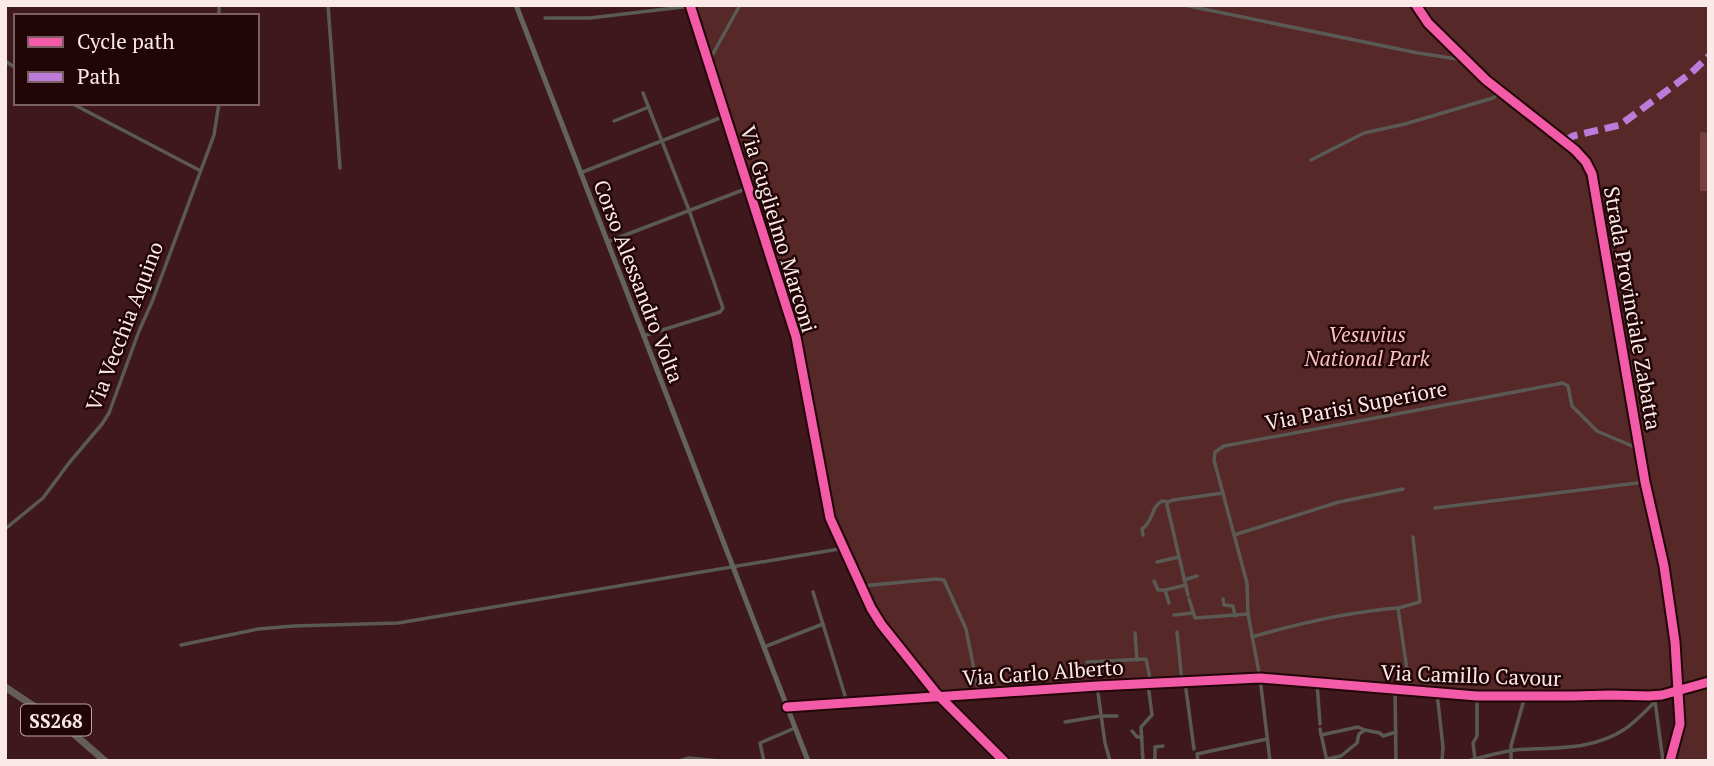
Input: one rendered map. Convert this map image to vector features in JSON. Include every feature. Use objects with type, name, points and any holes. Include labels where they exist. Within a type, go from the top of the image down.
[{"type":"highway","name":"SS268","points":[[5,687],[67,728],[104,760]]},
{"type":"main road","name":"Corso Alessandro Volta","points":[[516,5],[808,761]]},
{"type":"street","points":[[328,5],[340,168]]},
{"type":"street","points":[[709,61],[740,5]]},
{"type":"street","points":[[1184,5],[1418,53],[1457,59],[1462,57]]},
{"type":"street","name":"Strada Provinciale Zabatta","points":[[1416,5],[1428,23],[1462,57],[1575,150],[1591,170],[1645,482],[1666,578],[1675,642],[1680,724],[1670,761]]},
{"type":"street","points":[[545,18],[590,18],[691,6]]},
{"type":"street","name":"Via Guglielmo Marconi","points":[[691,6],[796,337],[830,519],[881,624],[940,696],[1003,761]]},
{"type":"street","points":[[1311,160],[1364,133],[1493,98],[1502,91]]},
{"type":"street","points":[[643,93],[723,308],[720,312],[643,336]]},
{"type":"street","points":[[75,105],[200,171]]},
{"type":"street","name":"Via Vecchia Aquino","points":[[5,529],[43,498],[109,413],[214,135],[219,105]]},
{"type":"street","points":[[614,121],[649,107]]},
{"type":"street","points":[[580,173],[725,117]]},
{"type":"street","points":[[607,242],[748,188]]},
{"type":"street","name":"Via Parisi Superiore","points":[[1270,761],[1261,678],[1248,614],[1247,583],[1214,460],[1215,452],[1224,446],[1563,383],[1568,386],[1572,406],[1597,431],[1639,449]]},
{"type":"street","points":[[1435,508],[1645,482]]},
{"type":"street","points":[[1234,535],[1339,502],[1403,488]]},
{"type":"street","points":[[1143,535],[1142,528],[1147,525],[1161,501],[1223,493]]},
{"type":"street","points":[[1168,502],[1167,510],[1195,618],[1248,614]]},
{"type":"street","points":[[1252,636],[1317,620],[1398,608],[1420,602],[1413,537]]},
{"type":"street","points":[[181,645],[258,629],[398,623],[845,548]]},
{"type":"street","points":[[1157,562],[1179,557]]},
{"type":"street","points":[[1154,581],[1158,590],[1165,590],[1197,576]]},
{"type":"street","points":[[861,586],[944,580],[966,629],[979,694]]},
{"type":"street","points":[[1165,590],[1169,603]]},
{"type":"street","points":[[813,592],[847,702]]},
{"type":"street","points":[[1223,599],[1224,605],[1235,605],[1235,615]]},
{"type":"street","name":"Via Camillo Cavour","points":[[1398,608],[1408,690]]},
{"type":"street","points":[[1174,615],[1193,613]]},
{"type":"street","points":[[764,647],[823,624]]},
{"type":"street","points":[[1177,632],[1194,749]]},
{"type":"street","name":"Via Carlo Alberto","points":[[1135,633],[1137,660]]},
{"type":"street","name":"Via Carlo Alberto","points":[[1087,662],[1146,659],[1149,683]]},
{"type":"street","name":"Via Camillo Cavour","points":[[1261,678],[1477,696],[1662,695],[1679,689]]},
{"type":"street","name":"Via Carlo Alberto","points":[[787,707],[1261,678]]},
{"type":"street","points":[[1679,689],[1709,681]]},
{"type":"street","points":[[1143,761],[1142,725],[1152,716],[1149,683]]},
{"type":"street","points":[[1317,683],[1327,760],[1341,756],[1357,743],[1359,734],[1365,730]]},
{"type":"street","points":[[1097,686],[1110,761]]},
{"type":"street","points":[[1395,690],[1396,761]]},
{"type":"street","points":[[1437,692],[1442,761]]},
{"type":"street","points":[[1468,761],[1512,750],[1591,744],[1625,729],[1662,695]]},
{"type":"street","points":[[1475,759],[1473,743],[1477,736],[1477,696]]},
{"type":"street","points":[[1511,761],[1511,746],[1525,696]]},
{"type":"street","points":[[1655,701],[1663,761]]},
{"type":"street","points":[[1065,722],[1117,716]]},
{"type":"street","points":[[1321,729],[1358,727],[1383,736],[1395,732]]},
{"type":"street","points":[[764,761],[760,743],[795,728]]},
{"type":"street","points":[[1132,731],[1137,737],[1142,737]]},
{"type":"street","points":[[1198,761],[1197,754],[1267,738]]},
{"type":"street","points":[[1155,761],[1155,747],[1163,746]]},
{"type":"street","points":[[1137,754],[1142,752]]},
{"type":"street","points":[[679,761],[689,758],[720,761]]},
{"type":"green space","name":"Vesuvius National Park","points":[[690,5],[1709,5],[1709,761],[1667,761],[1676,726],[1675,693],[1652,697],[1486,697],[1338,688],[1263,680],[941,697],[881,626],[828,526],[791,336]]},
{"type":"shaded area","points":[[1700,132],[1709,133],[1709,191],[1700,191]]},
{"type":"marked path","points":[[1565,141],[1573,136],[1620,125],[1691,73],[1709,56]]},
{"type":"cycle path","points":[[690,5],[796,337],[830,518],[881,624],[936,693],[1004,761]]},
{"type":"cycle path","points":[[1416,5],[1428,23],[1486,80],[1575,150],[1592,174],[1645,482],[1664,566],[1675,642],[1680,724],[1670,761]]},
{"type":"cycle path","points":[[787,707],[1260,678],[1477,696],[1649,696],[1709,682]]}]
